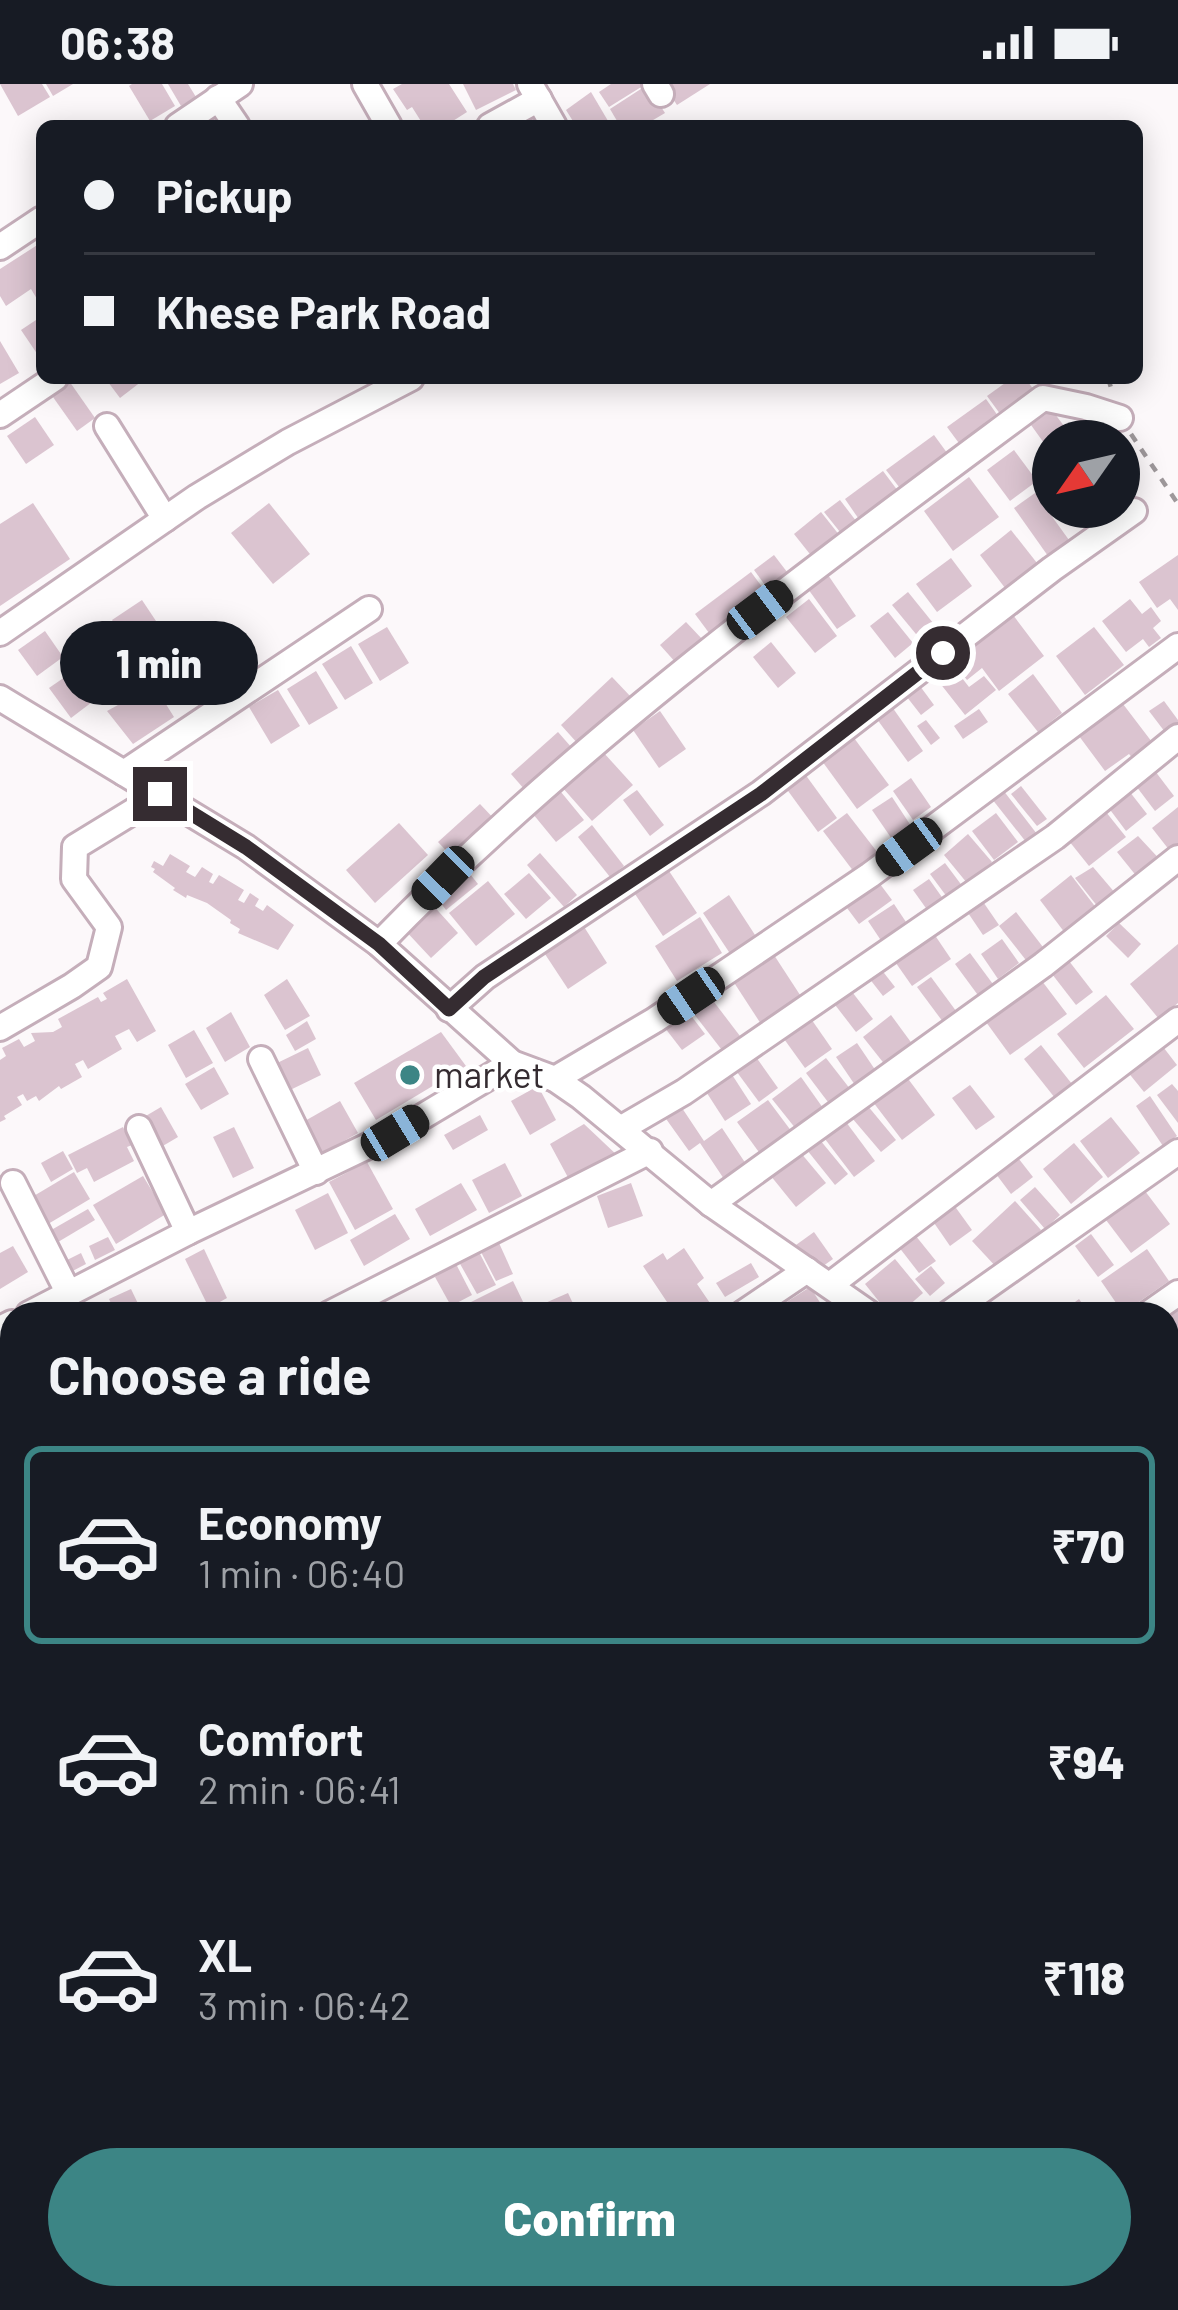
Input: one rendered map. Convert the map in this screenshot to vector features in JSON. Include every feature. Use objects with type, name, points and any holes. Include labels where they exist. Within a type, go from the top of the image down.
[{"type":"street","points":[[365,84],[386,120]]},
{"type":"street","points":[[187,120],[229,91]]},
{"type":"street","points":[[498,120],[534,92],[550,120]]},
{"type":"street","points":[[0,247],[36,223]]},
{"type":"street","points":[[0,415],[46,384]]},
{"type":"street","points":[[0,633],[165,519],[288,442],[399,384]]},
{"type":"street","points":[[379,944],[443,878],[616,724],[1042,398],[1120,418]]},
{"type":"street","points":[[107,426],[165,519]]},
{"type":"street","points":[[449,1009],[484,977],[761,794],[1110,528]]},
{"type":"street","points":[[124,773],[368,609]]},
{"type":"street","points":[[555,1079],[655,1020],[870,875],[1178,646]]},
{"type":"street","points":[[0,698],[246,847],[379,944],[512,1063],[555,1079],[622,1128],[711,1204],[853,1302]]},
{"type":"street","points":[[622,1128],[685,1092],[1054,837],[1178,737]]},
{"type":"street","points":[[0,1028],[99,967],[109,927],[74,879],[75,848],[160,794]]},
{"type":"street","points":[[711,1204],[1043,965],[1178,859]]},
{"type":"street","points":[[830,1285],[1178,1020]]},
{"type":"street","points":[[261,1059],[316,1172]]},
{"type":"street","points":[[53,1302],[395,1133],[512,1063]]},
{"type":"street","points":[[140,1128],[188,1232]]},
{"type":"street","points":[[353,1302],[650,1151]]},
{"type":"street","points":[[965,1302],[1178,1152]]},
{"type":"street","points":[[13,1183],[69,1294]]},
{"type":"street","points":[[760,1302],[807,1270]]},
{"type":"path","points":[[1110,384],[1120,418],[1178,503]]},
{"type":"building","points":[[0,84],[42,84],[50,97],[18,116]]},
{"type":"building","points":[[46,84],[73,84],[53,96]]},
{"type":"building","points":[[162,84],[175,106],[149,120],[129,86]]},
{"type":"building","points":[[168,84],[188,84],[196,97],[181,106]]},
{"type":"building","points":[[402,84],[449,84],[467,112],[454,120],[420,120],[393,89]]},
{"type":"building","points":[[463,84],[513,84],[516,90],[476,110]]},
{"type":"building","points":[[611,84],[646,84],[609,107],[599,92]]},
{"type":"building","points":[[663,84],[710,84],[677,105]]},
{"type":"building","points":[[647,85],[665,113],[653,120],[616,120],[610,109]]},
{"type":"building","points":[[591,92],[607,120],[572,120],[566,110]]},
{"type":"building","points":[[36,246],[36,297],[31,289],[6,306],[0,296],[0,269]]},
{"type":"building","points":[[36,320],[36,352],[21,330]]},
{"type":"building","points":[[0,341],[19,373],[0,384]]},
{"type":"building","points":[[71,384],[95,418],[77,431],[48,390]]},
{"type":"building","points":[[110,384],[138,384],[120,398]]},
{"type":"building","points":[[1004,384],[1030,384],[1040,398],[1006,422],[987,396]]},
{"type":"building","points":[[986,399],[1003,423],[964,450],[947,427]]},
{"type":"building","points":[[1052,410],[1060,420],[1038,420]]},
{"type":"building","points":[[35,417],[54,445],[26,464],[7,436]]},
{"type":"building","points":[[934,435],[953,461],[906,496],[886,470]]},
{"type":"building","points":[[1014,450],[1032,474],[1032,485],[1010,501],[987,470]]},
{"type":"building","points":[[883,471],[904,499],[865,528],[845,499]]},
{"type":"building","points":[[969,477],[999,517],[953,551],[924,511]]},
{"type":"building","points":[[1032,495],[1032,528],[1060,528],[1069,540],[1048,556],[1014,508]]},
{"type":"building","points":[[840,500],[863,530],[848,542],[824,512]]},
{"type":"building","points":[[33,503],[70,559],[0,606],[0,524]]},
{"type":"building","points":[[269,503],[310,554],[273,584],[231,533]]},
{"type":"building","points":[[821,512],[844,541],[817,563],[794,534]]},
{"type":"building","points":[[1011,530],[1037,563],[1005,588],[980,555]]},
{"type":"building","points":[[774,555],[794,581],[773,596],[754,570]]},
{"type":"building","points":[[1178,555],[1178,610],[1170,599],[1157,608],[1139,582]]},
{"type":"building","points":[[951,558],[972,586],[937,612],[916,584]]},
{"type":"building","points":[[751,572],[768,595],[712,637],[695,614]]},
{"type":"building","points":[[828,575],[856,616],[837,629],[808,589]]},
{"type":"building","points":[[908,592],[946,639],[930,651],[892,605]]},
{"type":"building","points":[[809,599],[837,636],[815,653],[786,617]]},
{"type":"building","points":[[1130,599],[1142,614],[1151,607],[1161,621],[1153,628],[1161,638],[1149,647],[1143,639],[1126,652],[1102,621]]},
{"type":"building","points":[[142,600],[172,645],[142,665],[112,620]]},
{"type":"building","points":[[1010,611],[1044,656],[999,691],[982,668],[967,680],[949,657]]},
{"type":"building","points":[[888,612],[913,643],[895,658],[870,626]]},
{"type":"building","points":[[686,622],[703,640],[677,664],[660,645]]},
{"type":"building","points":[[387,627],[409,663],[380,681],[358,644]]},
{"type":"building","points":[[1094,627],[1124,665],[1085,695],[1056,656]]},
{"type":"building","points":[[45,631],[63,657],[37,676],[18,650]]},
{"type":"building","points":[[771,642],[796,673],[778,688],[753,657]]},
{"type":"building","points":[[351,646],[373,683],[345,700],[322,664]]},
{"type":"building","points":[[948,660],[969,687],[984,676],[996,690],[965,715],[932,673]]},
{"type":"building","points":[[75,670],[96,699],[71,718],[49,688]]},
{"type":"building","points":[[316,671],[338,708],[309,725],[287,689]]},
{"type":"building","points":[[1033,674],[1062,713],[1038,732],[1008,694]]},
{"type":"building","points":[[612,677],[631,697],[579,745],[561,725]]},
{"type":"building","points":[[152,682],[174,717],[133,744],[107,711]]},
{"type":"building","points":[[917,682],[934,705],[921,715],[903,692]]},
{"type":"building","points":[[278,690],[300,726],[271,744],[249,707]]},
{"type":"building","points":[[1164,701],[1178,720],[1178,729],[1168,736],[1149,711]]},
{"type":"building","points":[[890,704],[923,751],[908,762],[874,715]]},
{"type":"building","points":[[1123,704],[1155,746],[1135,761],[1129,754],[1105,771],[1079,736]]},
{"type":"building","points":[[979,709],[988,722],[963,739],[954,726]]},
{"type":"building","points":[[660,711],[686,749],[659,768],[633,730]]},
{"type":"building","points":[[926,720],[940,738],[931,745],[917,726]]},
{"type":"building","points":[[558,732],[572,748],[525,790],[511,774]]},
{"type":"building","points":[[854,738],[889,785],[857,809],[822,761]]},
{"type":"building","points":[[603,752],[633,785],[592,821],[562,787]]},
{"type":"building","points":[[1152,767],[1174,796],[1155,811],[1133,782]]},
{"type":"building","points":[[802,770],[837,818],[818,832],[783,784]]},
{"type":"building","points":[[911,778],[931,807],[913,820],[893,791]]},
{"type":"building","points":[[1021,786],[1047,819],[1037,826],[1011,794]]},
{"type":"building","points":[[1126,787],[1147,814],[1126,831],[1105,803]]},
{"type":"building","points":[[637,790],[664,825],[650,836],[623,800]]},
{"type":"building","points":[[1003,790],[1037,834],[1026,842],[992,799]]},
{"type":"building","points":[[561,792],[584,820],[556,842],[533,814]]},
{"type":"building","points":[[892,797],[913,829],[894,842],[872,810]]},
{"type":"building","points":[[480,804],[497,822],[455,860],[438,842]]},
{"type":"building","points":[[1102,807],[1126,837],[1089,866],[1065,836]]},
{"type":"building","points":[[1178,807],[1178,844],[1170,851],[1152,828]]},
{"type":"building","points":[[847,813],[878,853],[854,872],[823,831]]},
{"type":"building","points":[[996,813],[1018,842],[994,860],[972,831]]},
{"type":"building","points":[[399,823],[428,855],[375,903],[346,870]]},
{"type":"building","points":[[592,825],[624,866],[610,877],[578,837]]},
{"type":"building","points":[[968,834],[992,862],[967,883],[944,855]]},
{"type":"building","points":[[1138,836],[1165,865],[1142,883],[1117,852]]},
{"type":"building","points":[[540,853],[577,895],[564,907],[527,865]]},
{"type":"building","points":[[170,854],[190,866],[186,872],[195,877],[202,867],[213,874],[209,882],[213,884],[219,875],[244,890],[238,900],[244,903],[250,893],[259,899],[255,906],[263,911],[267,905],[294,925],[278,950],[238,933],[240,929],[231,920],[207,903],[173,890],[151,867],[154,861],[163,866]]},
{"type":"building","points":[[945,863],[963,887],[947,897],[930,874]]},
{"type":"building","points":[[665,865],[697,913],[663,936],[631,888]]},
{"type":"building","points":[[1093,867],[1116,894],[1098,907],[1075,878]]},
{"type":"building","points":[[466,869],[478,884],[446,910],[434,894]]},
{"type":"building","points":[[529,873],[551,898],[526,919],[504,894]]},
{"type":"building","points":[[1071,875],[1097,909],[1065,933],[1040,900]]},
{"type":"building","points":[[929,879],[944,900],[928,911],[913,890]]},
{"type":"building","points":[[877,880],[892,900],[859,924],[844,904]]},
{"type":"building","points":[[488,881],[515,914],[476,946],[449,913]]},
{"type":"building","points":[[977,893],[999,925],[983,935],[962,904]]},
{"type":"building","points":[[729,895],[757,938],[731,955],[703,913]]},
{"type":"building","points":[[430,902],[458,933],[431,958],[402,927]]},
{"type":"building","points":[[894,904],[908,925],[882,942],[868,921]]},
{"type":"building","points":[[1016,912],[1046,951],[1029,964],[999,926]]},
{"type":"building","points":[[700,917],[722,953],[677,981],[655,946]]},
{"type":"building","points":[[581,922],[607,963],[568,989],[541,948]]},
{"type":"building","points":[[1119,923],[1141,944],[1128,958],[1106,936]]},
{"type":"building","points":[[930,928],[951,959],[912,986],[891,956]]},
{"type":"building","points":[[1002,939],[1019,963],[998,979],[981,954]]},
{"type":"building","points":[[1178,944],[1178,1003],[1159,1019],[1130,984]]},
{"type":"building","points":[[970,953],[998,991],[983,1002],[955,964]]},
{"type":"building","points":[[774,955],[802,998],[761,1024],[733,981]]},
{"type":"building","points":[[1069,961],[1093,992],[1076,1005],[1052,974]]},
{"type":"building","points":[[877,964],[895,987],[883,996],[865,973]]},
{"type":"building","points":[[931,977],[959,1015],[946,1026],[917,987]]},
{"type":"building","points":[[127,979],[156,1031],[137,1042],[129,1029],[115,1036],[122,1049],[88,1069],[83,1060],[75,1064],[82,1077],[39,1101],[36,1096],[27,1101],[23,1094],[17,1097],[22,1105],[0,1122],[0,1060],[6,1056],[2,1048],[19,1039],[24,1047],[35,1041],[31,1033],[53,1032],[62,1027],[58,1019],[98,997],[101,1002],[107,999],[103,993]]},
{"type":"building","points":[[287,979],[310,1016],[285,1030],[264,995]]},
{"type":"building","points":[[1042,981],[1067,1014],[1010,1055],[986,1022]]},
{"type":"building","points":[[846,984],[873,1019],[856,1032],[829,997]]},
{"type":"building","points":[[1106,995],[1134,1029],[1084,1068],[1057,1034]]},
{"type":"building","points":[[711,998],[743,1040],[725,1054],[694,1014]]},
{"type":"building","points":[[231,1012],[250,1047],[225,1062],[206,1028]]},
{"type":"building","points":[[689,1013],[705,1034],[682,1050],[665,1028]]},
{"type":"building","points":[[807,1013],[832,1049],[805,1068],[779,1032]]},
{"type":"building","points":[[891,1015],[913,1045],[886,1066],[863,1037]]},
{"type":"building","points":[[307,1021],[316,1039],[295,1051],[286,1035]]},
{"type":"building","points":[[194,1030],[213,1063],[186,1078],[168,1045]]},
{"type":"building","name":"market","points":[[441,1032],[466,1066],[376,1120],[354,1083]]},
{"type":"building","points":[[1157,1039],[1177,1065],[1144,1092],[1123,1066]]},
{"type":"building","points":[[857,1043],[878,1074],[857,1088],[836,1057]]},
{"type":"building","points":[[1041,1045],[1072,1084],[1055,1098],[1024,1059]]},
{"type":"building","points":[[308,1048],[321,1075],[284,1093],[271,1066]]},
{"type":"building","points":[[751,1050],[778,1088],[759,1102],[731,1064]]},
{"type":"building","points":[[826,1058],[854,1094],[834,1110],[806,1073]]},
{"type":"building","points":[[214,1067],[229,1094],[201,1110],[185,1084]]},
{"type":"building","points":[[729,1070],[751,1104],[725,1121],[703,1087]]},
{"type":"building","points":[[906,1076],[935,1115],[902,1140],[873,1102]]},
{"type":"building","points":[[801,1077],[823,1108],[796,1129],[772,1099]]},
{"type":"building","points":[[1172,1084],[1178,1091],[1178,1123],[1157,1095]]},
{"type":"building","points":[[970,1085],[995,1117],[976,1130],[952,1098]]},
{"type":"building","points":[[538,1086],[556,1120],[530,1135],[511,1101]]},
{"type":"building","points":[[1150,1096],[1177,1136],[1163,1146],[1136,1106]]},
{"type":"building","points":[[768,1100],[792,1132],[761,1155],[737,1122]]},
{"type":"building","points":[[340,1101],[358,1133],[314,1158],[296,1126]]},
{"type":"building","points":[[680,1105],[704,1141],[722,1128],[750,1170],[728,1185],[700,1143],[689,1151],[664,1116]]},
{"type":"building","points":[[867,1105],[896,1140],[881,1152],[852,1118]]},
{"type":"building","points":[[161,1107],[178,1137],[156,1150],[139,1120]]},
{"type":"building","points":[[480,1115],[488,1130],[453,1150],[444,1135]]},
{"type":"building","points":[[1111,1117],[1140,1153],[1108,1178],[1080,1141]]},
{"type":"building","points":[[846,1122],[875,1161],[854,1177],[825,1139]]},
{"type":"building","points":[[584,1124],[619,1157],[571,1183],[550,1144]]},
{"type":"building","points":[[123,1127],[134,1161],[94,1182],[87,1168],[77,1173],[68,1155]]},
{"type":"building","points":[[234,1127],[254,1168],[233,1178],[213,1137]]},
{"type":"building","points":[[820,1140],[848,1174],[835,1185],[807,1150]]},
{"type":"building","points":[[1074,1143],[1103,1177],[1071,1204],[1043,1169]]},
{"type":"building","points":[[795,1146],[826,1183],[796,1207],[766,1170]]},
{"type":"building","points":[[1012,1150],[1033,1177],[1011,1194],[990,1166]]},
{"type":"building","points":[[63,1151],[73,1169],[51,1182],[41,1163]]},
{"type":"building","points":[[367,1162],[393,1209],[355,1230],[329,1182]]},
{"type":"building","points":[[505,1163],[522,1196],[489,1213],[472,1180]]},
{"type":"building","points":[[74,1172],[90,1199],[43,1227],[27,1200]]},
{"type":"building","points":[[143,1176],[166,1214],[116,1244],[93,1205]]},
{"type":"building","points":[[461,1183],[477,1210],[430,1236],[415,1209]]},
{"type":"building","points":[[631,1183],[643,1216],[608,1228],[597,1196]]},
{"type":"building","points":[[1035,1187],[1060,1215],[1045,1229],[1020,1200]]},
{"type":"building","points":[[1145,1191],[1170,1224],[1131,1253],[1106,1220]]},
{"type":"building","points":[[328,1193],[348,1233],[315,1250],[295,1210]]},
{"type":"building","points":[[951,1201],[972,1230],[950,1246],[930,1217]]},
{"type":"building","points":[[1015,1201],[1041,1230],[998,1269],[972,1241]]},
{"type":"building","points":[[88,1209],[95,1220],[53,1245],[46,1233]]},
{"type":"building","points":[[395,1214],[410,1239],[364,1266],[350,1240]]},
{"type":"building","points":[[911,1230],[936,1261],[919,1273],[895,1242]]},
{"type":"building","points":[[814,1232],[833,1259],[816,1271],[796,1245]]},
{"type":"building","points":[[1091,1234],[1114,1265],[1098,1277],[1075,1246]]},
{"type":"building","points":[[108,1237],[115,1250],[95,1260],[89,1246]]},
{"type":"building","points":[[499,1243],[513,1274],[496,1281],[481,1252]]},
{"type":"building","points":[[13,1246],[28,1272],[0,1289],[0,1253]]},
{"type":"building","points":[[684,1248],[704,1278],[697,1284],[709,1302],[667,1302],[643,1266],[663,1253],[667,1260]]},
{"type":"building","points":[[204,1249],[227,1298],[206,1302],[185,1259]]},
{"type":"building","points":[[1147,1249],[1169,1281],[1139,1302],[1115,1302],[1101,1281]]},
{"type":"building","points":[[479,1252],[496,1285],[477,1294],[459,1262]]},
{"type":"building","points":[[81,1253],[86,1264],[65,1275],[59,1264]]},
{"type":"building","points":[[895,1259],[923,1293],[913,1302],[879,1302],[865,1284]]},
{"type":"building","points":[[751,1263],[759,1277],[725,1297],[716,1283]]},
{"type":"building","points":[[456,1264],[472,1295],[449,1302],[435,1277]]},
{"type":"building","points":[[931,1266],[945,1283],[930,1296],[915,1279]]},
{"type":"building","points":[[513,1281],[523,1302],[471,1302]]},
{"type":"building","points":[[810,1287],[820,1302],[787,1302]]},
{"type":"building","points":[[131,1289],[137,1302],[110,1302]]},
{"type":"building","points":[[568,1293],[572,1302],[547,1302]]},
{"type":"place","name":"market","points":[[410,1075]]},
{"type":"route","points":[[160,794],[246,847],[379,944],[449,1009],[484,977],[761,794],[943,653]]}]
